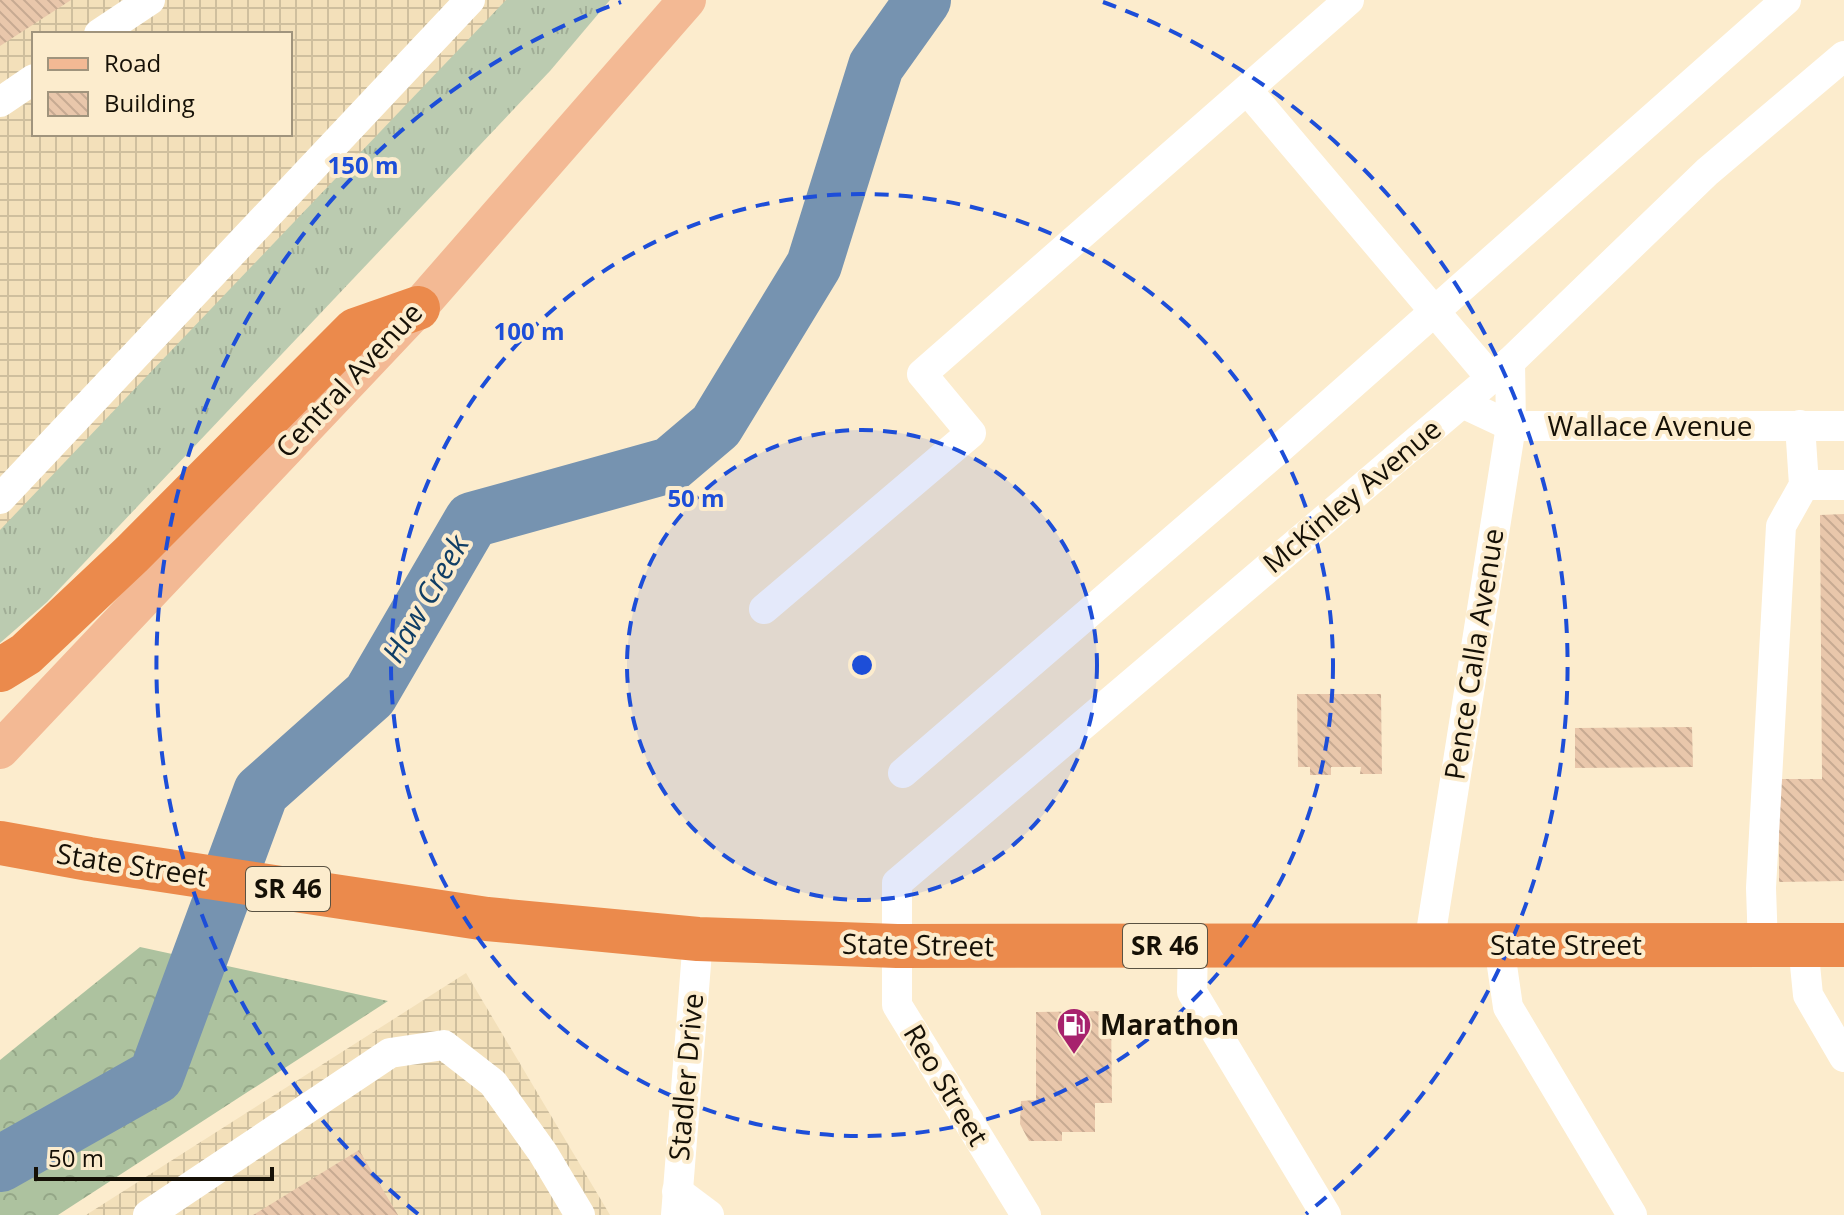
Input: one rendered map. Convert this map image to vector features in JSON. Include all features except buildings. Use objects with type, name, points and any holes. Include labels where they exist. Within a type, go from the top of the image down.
[{"type":"highway","points":[[0,670],[26,654],[132,554],[355,330],[418,308]]},
{"type":"highway","name":"State Street","points":[[0,843],[487,919],[698,939],[897,946],[1804,945]]},
{"type":"main road","name":"Central Avenue","points":[[0,750],[418,308],[687,0]]},
{"type":"street","points":[[102,32],[150,0]]},
{"type":"street","points":[[0,499],[470,0]]},
{"type":"street","points":[[764,609],[971,433],[922,374],[1349,0]]},
{"type":"street","points":[[903,773],[1087,617],[1786,0]]},
{"type":"street","name":"McKinley Avenue","points":[[897,946],[897,883],[1500,370],[1707,172],[1844,56]]},
{"type":"street","points":[[0,102],[32,80]]},
{"type":"street","points":[[1248,91],[1434,311],[1500,370]]},
{"type":"street","name":"Pence Calla Avenue","points":[[1429,945],[1511,426],[1500,370]]},
{"type":"street","name":"Wallace Avenue","points":[[1462,403],[1511,426],[1844,426]]},
{"type":"street","points":[[1800,425],[1804,485],[1781,526],[1761,888],[1804,945],[1808,995],[1844,1057]]},
{"type":"street","points":[[1804,485],[1844,485]]},
{"type":"street","name":"Stadler Drive","points":[[677,1203],[698,939]]},
{"type":"street","points":[[1193,945],[1192,992],[1326,1215]]},
{"type":"street","points":[[1499,945],[1508,1007],[1632,1215]]},
{"type":"street","name":"Reo Street","points":[[897,946],[897,1005],[1026,1215]]},
{"type":"street","points":[[148,1215],[390,1053],[444,1045],[493,1083],[543,1153],[580,1215]]},
{"type":"street","points":[[677,1203],[709,1215]]},
{"type":"shaded area","points":[[0,0],[546,0],[0,587]]},
{"type":"shaded area","points":[[466,973],[610,1215],[86,1215]]},
{"type":"green space","points":[[506,0],[610,0],[550,71],[47,602],[0,643],[0,530]]},
{"type":"green space","points":[[140,947],[388,1001],[58,1215],[0,1215],[0,1060]]},
{"type":"waterway","name":"Haw Creek","points":[[0,1164],[156,1076],[261,792],[370,695],[472,520],[670,465],[716,426],[814,265],[876,66],[923,0]]},
{"type":"place","name":"Marathon","points":[[1074,1056]]}]
